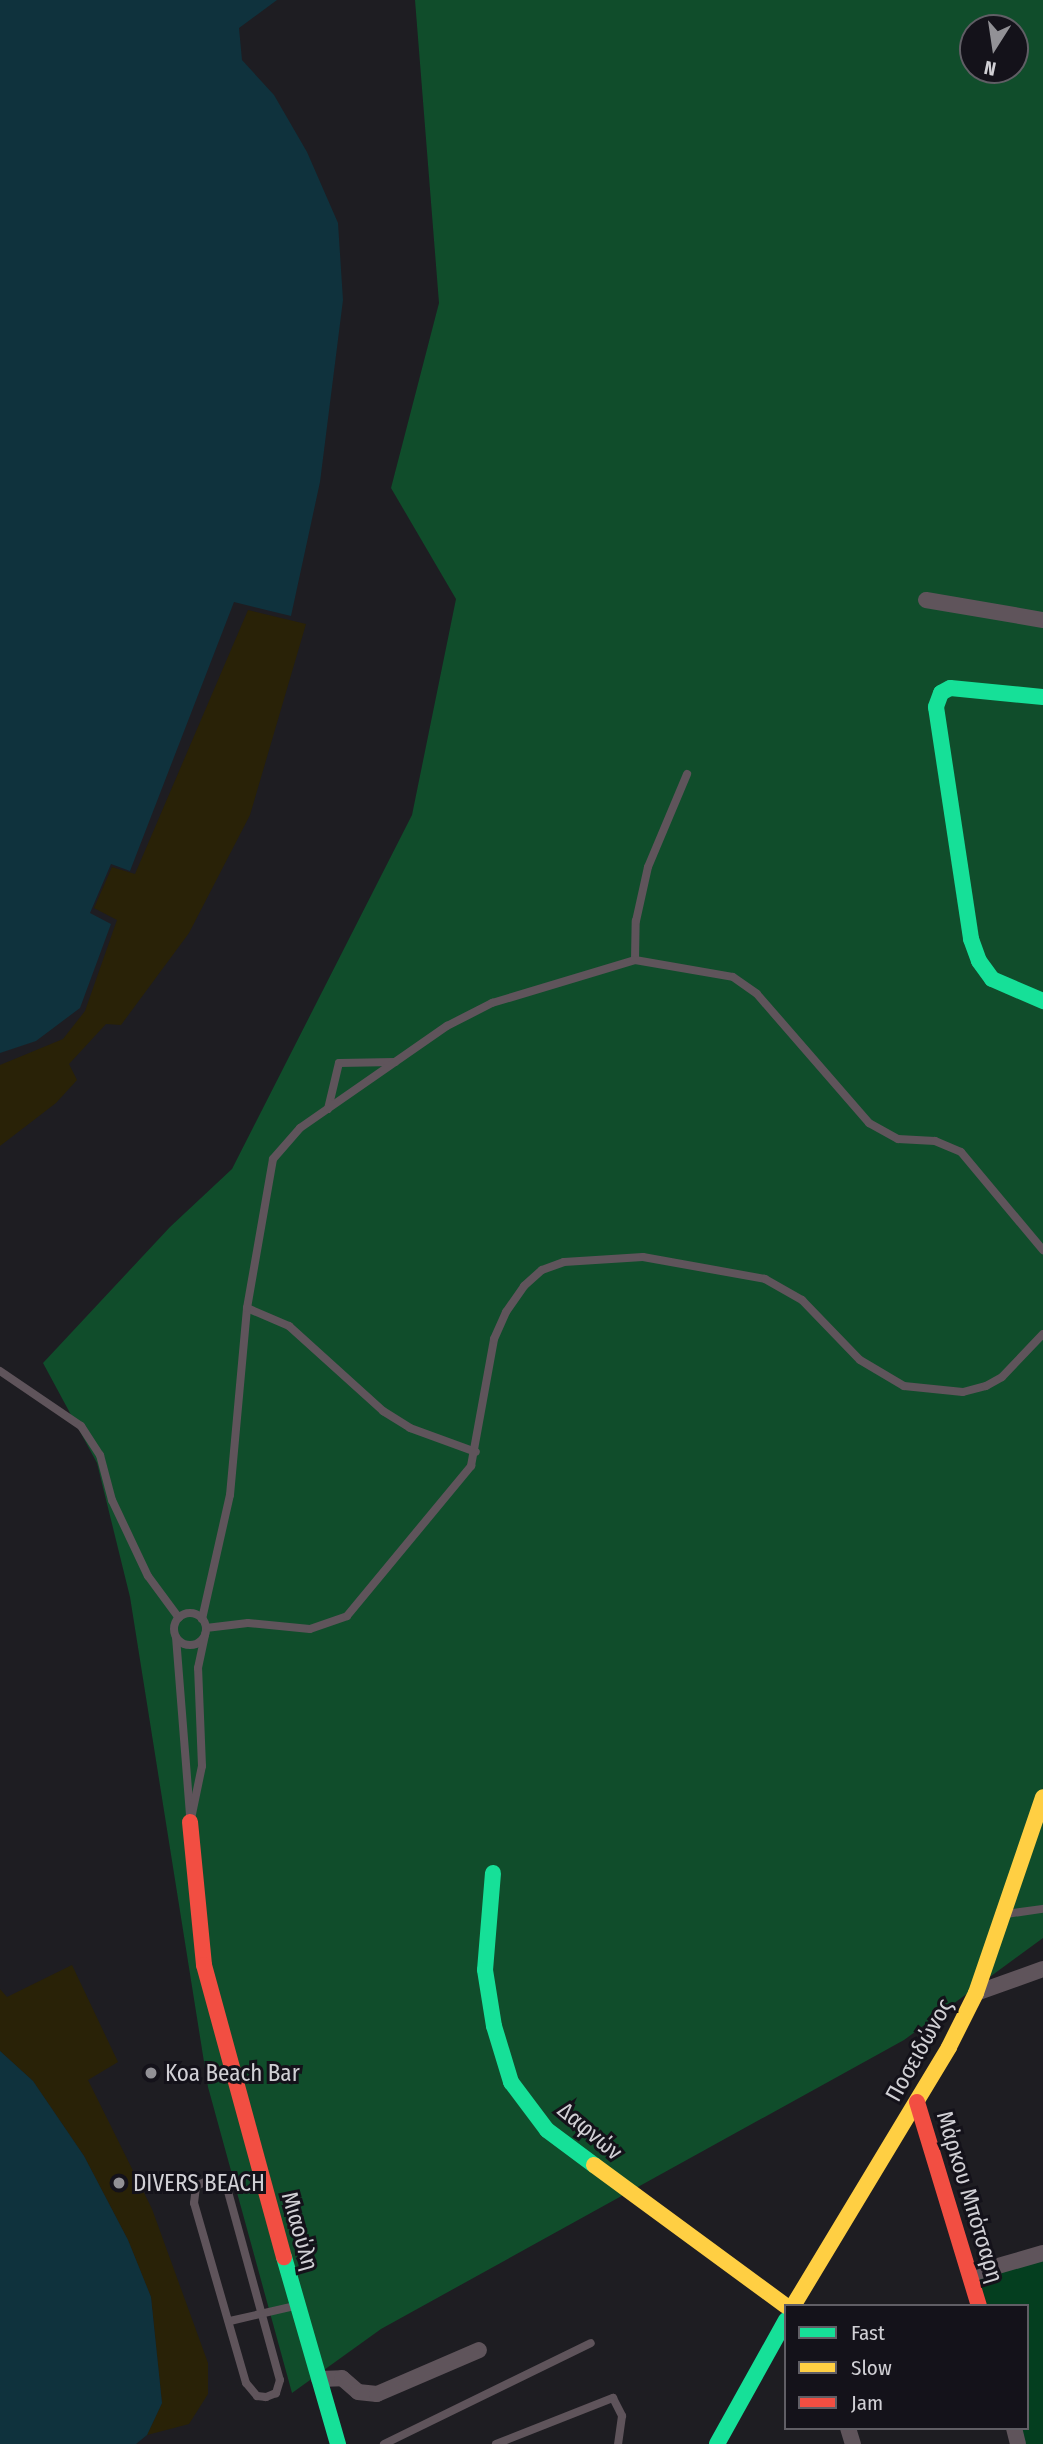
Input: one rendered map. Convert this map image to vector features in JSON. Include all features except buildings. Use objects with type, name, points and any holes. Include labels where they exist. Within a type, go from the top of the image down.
[{"type":"street","points":[[926,600],[1043,620]]},
{"type":"street","points":[[1043,698],[950,688],[941,693],[936,707],[971,939],[979,961],[992,979],[1043,1002]]},
{"type":"street","name":"Ποσειδώνος","points":[[794,2304],[917,2102],[976,1993],[1006,1914],[1043,1797]]},
{"type":"street","name":"Μιαούλη","points":[[190,1822],[204,1965],[338,2444]]},
{"type":"street","name":"Δαφνών","points":[[493,1872],[485,1970],[494,2026],[511,2081],[547,2130],[784,2305]]},
{"type":"street","points":[[976,1993],[1041,1976]]},
{"type":"street","name":"Μάρκου Μπότσαρη","points":[[917,2102],[978,2304]]},
{"type":"street","points":[[970,2274],[1043,2253]]},
{"type":"street","points":[[718,2444],[784,2324]]},
{"type":"street","points":[[319,2379],[342,2378],[358,2392],[377,2394],[479,2350]]},
{"type":"lane","points":[[635,960],[636,921],[648,867],[687,774]]},
{"type":"lane","points":[[190,1822],[202,1766],[198,1668],[206,1631],[202,1619],[230,1495],[247,1308],[272,1159],[291,1136],[395,1062],[492,1003],[635,960],[717,973],[746,985],[869,1124],[898,1139],[934,1142],[961,1152],[1043,1250]]},
{"type":"lane","points":[[328,1109],[339,1063],[395,1062]]},
{"type":"lane","points":[[176,1637],[195,1644],[206,1631],[248,1623],[310,1629],[347,1616],[465,1476],[476,1452],[494,1339],[506,1312],[524,1286],[542,1270],[564,1262],[643,1257],[765,1279],[802,1300],[860,1360],[904,1386],[963,1392],[986,1386],[1002,1377],[1042,1336]]},
{"type":"lane","points":[[247,1308],[289,1325],[383,1411],[410,1428],[476,1452]]},
{"type":"lane","points":[[0,1371],[81,1426],[100,1455],[112,1500],[148,1576],[179,1618],[176,1637],[190,1822]]},
{"type":"lane","points":[[179,1618],[188,1614],[202,1619]]},
{"type":"lane","points":[[1006,1914],[1043,1909]]},
{"type":"lane","points":[[211,2179],[227,2188],[262,2314],[280,2380],[276,2393],[266,2397],[250,2391],[194,2203],[196,2186],[211,2179]]},
{"type":"lane","points":[[230,2321],[298,2306]]},
{"type":"lane","points":[[384,2444],[591,2343]]},
{"type":"lane","points":[[496,2444],[613,2398],[622,2416],[618,2444]]},
{"type":"green space","points":[[415,0],[1043,0],[1043,1938],[904,2040],[381,2329],[292,2393],[208,2087],[130,1597],[97,1463],[43,1363],[170,1227],[232,1169],[412,815],[456,599],[391,488],[439,303]]},
{"type":"green space","points":[[1043,2258],[1043,2444],[1018,2444],[1014,2430],[1029,2430],[1029,2304],[978,2304],[972,2280]]},
{"type":"sand","points":[[248,610],[306,624],[250,815],[189,933],[121,1025],[106,1024],[69,1064],[77,1080],[56,1103],[0,1146],[0,1065],[63,1039],[85,1011],[117,920],[94,908],[112,867],[135,874]]},
{"type":"sand","name":"DIVERS BEACH","points":[[72,1965],[118,2062],[88,2080],[152,2209],[208,2363],[208,2394],[189,2424],[147,2435],[162,2403],[151,2297],[128,2240],[84,2156],[33,2081],[0,2051],[0,1989],[7,1997]]},
{"type":"water","points":[[0,0],[277,0],[239,28],[242,60],[274,95],[307,152],[338,223],[343,300],[320,482],[291,616],[234,602],[130,871],[111,864],[90,913],[111,924],[80,1008],[36,1041],[0,1053]]},
{"type":"water","points":[[0,2051],[33,2081],[84,2156],[128,2240],[151,2297],[162,2403],[147,2435],[136,2444],[0,2444]]},
{"type":"traffic: fast","points":[[1043,697],[950,688],[941,693],[936,707],[971,939],[979,961],[992,979],[1043,1001]]},
{"type":"traffic: fast","points":[[493,1873],[485,1970],[494,2026],[511,2082],[547,2130],[594,2165]]},
{"type":"traffic: fast","points":[[284,2257],[338,2444]]},
{"type":"traffic: fast","points":[[717,2444],[784,2324]]},
{"type":"traffic: slow","points":[[794,2304],[949,2047],[976,1993],[1043,1797]]},
{"type":"traffic: slow","points":[[594,2165],[784,2305]]},
{"type":"traffic: jam","points":[[190,1822],[204,1965],[284,2257]]},
{"type":"traffic: jam","points":[[917,2102],[978,2304]]},
{"type":"place","name":"Koa Beach Bar","points":[[151,2073]]},
{"type":"place","name":"DIVERS BEACH","points":[[119,2183]]}]
